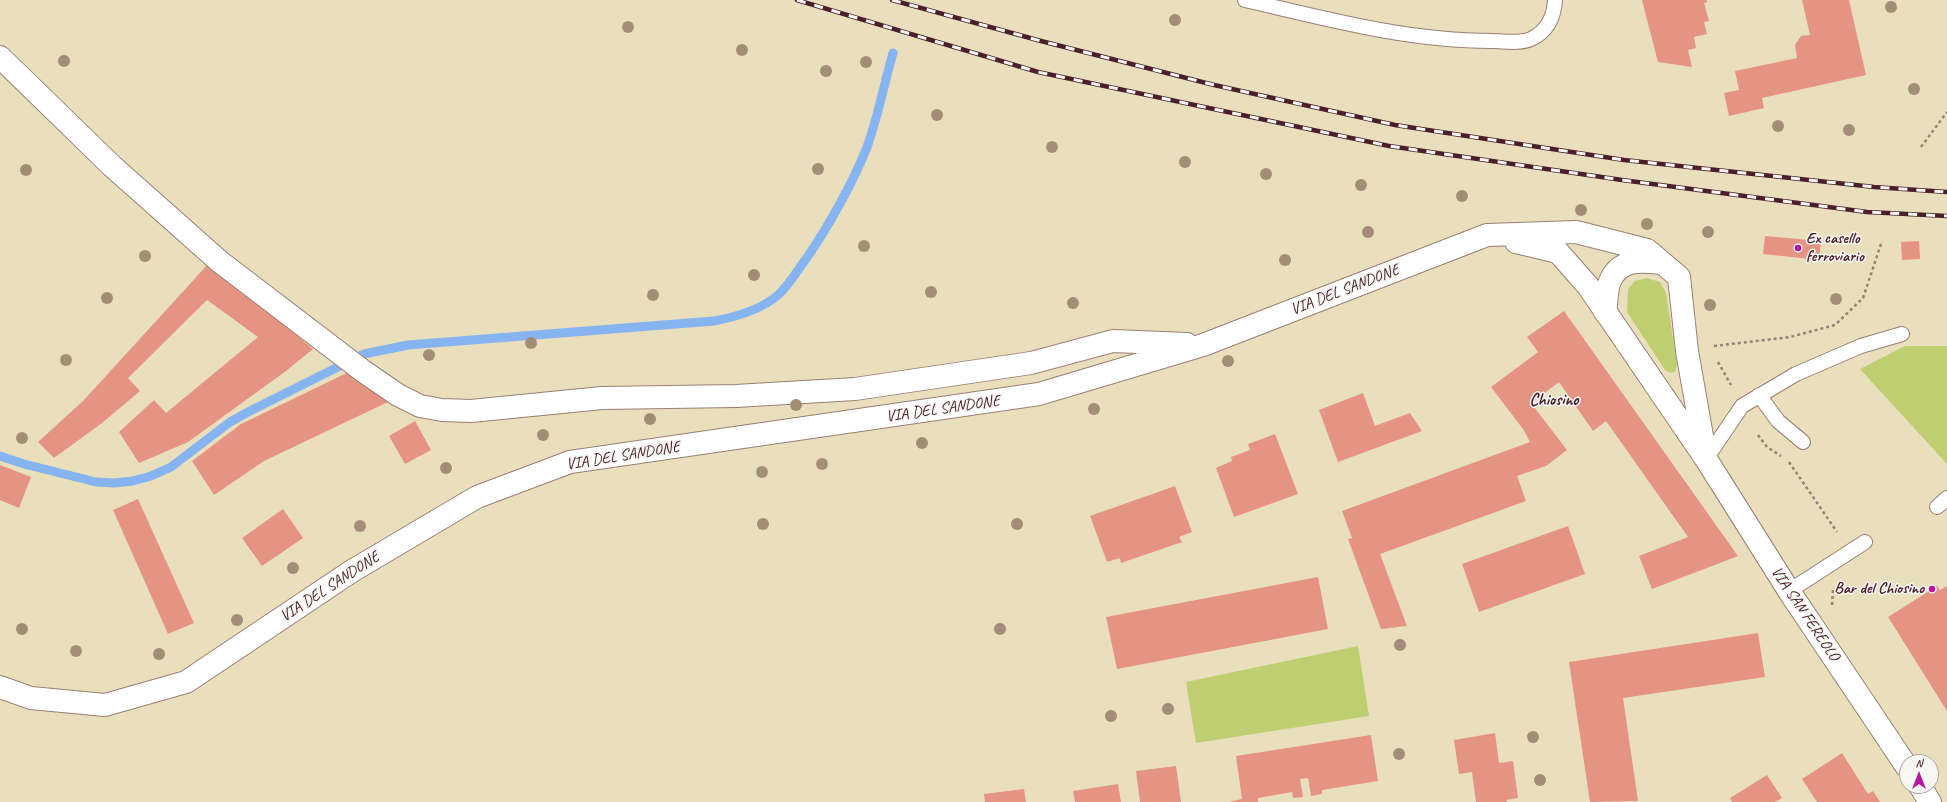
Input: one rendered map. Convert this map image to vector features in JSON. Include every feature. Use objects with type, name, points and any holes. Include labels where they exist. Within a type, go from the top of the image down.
[{"type":"street","name":"VIA DEL SANDONE","points":[[0,57],[112,166],[214,255],[338,353],[398,396],[420,406],[442,410],[471,411],[602,398],[736,396],[855,389],[1031,363],[1113,341],[1203,345]]},
{"type":"street","name":"VIA DEL SANDONE","points":[[0,687],[31,698],[105,704],[186,682],[352,571],[477,498],[570,462],[1039,394],[1203,345],[1487,235],[1576,232],[1647,250],[1679,277],[1687,351],[1706,459]]},
{"type":"street","name":"VIA SAN FEREOLO","points":[[1487,235],[1558,252],[1588,286],[1706,459],[1789,591],[1899,755]]},
{"type":"street","points":[[1606,312],[1609,281],[1621,266],[1641,260],[1663,263]]},
{"type":"lane","points":[[1245,0],[1357,27],[1435,38],[1478,41],[1517,41],[1530,39],[1541,33],[1548,26],[1554,14],[1555,0]]},
{"type":"lane","points":[[1706,459],[1742,406],[1796,374],[1861,346],[1902,334]]},
{"type":"lane","points":[[1759,396],[1778,421],[1803,442]]},
{"type":"lane","points":[[1789,591],[1865,542]]},
{"type":"path","points":[[1921,147],[1947,112]]},
{"type":"path","points":[[1687,351],[1735,342],[1790,337],[1835,325],[1862,298],[1882,241]]},
{"type":"path","points":[[1710,347],[1760,439],[1767,447],[1784,458]]},
{"type":"path","points":[[1787,460],[1839,536],[1842,544],[1844,555],[1831,598],[1833,608]]},
{"type":"green space","points":[[1647,278],[1660,282],[1666,293],[1677,364],[1675,372],[1671,373],[1665,370],[1627,312],[1628,289],[1635,281]]},
{"type":"green space","points":[[1905,346],[1947,346],[1947,464],[1860,369]]},
{"type":"green space","points":[[1358,646],[1369,716],[1196,743],[1186,682]]},
{"type":"building","points":[[1642,0],[1707,0],[1707,2],[1704,3],[1709,21],[1704,22],[1707,34],[1694,37],[1696,48],[1688,50],[1692,67],[1658,62]]},
{"type":"building","points":[[1802,0],[1849,0],[1866,75],[1762,98],[1764,108],[1729,116],[1724,93],[1739,90],[1735,71],[1797,58],[1795,45],[1801,36],[1810,35]]},
{"type":"building","points":[[1765,236],[1821,241],[1819,260],[1763,254]]},
{"type":"building","points":[[1919,241],[1920,259],[1902,260],[1901,242]]},
{"type":"building","points":[[210,262],[313,349],[286,371],[188,442],[139,463],[119,432],[154,400],[166,413],[258,337],[207,300],[128,378],[140,391],[102,423],[54,458],[38,442],[83,401]]},
{"type":"building","points":[[1564,311],[1738,556],[1652,589],[1639,556],[1688,537],[1606,421],[1593,431],[1559,382],[1531,403],[1567,450],[1546,466],[1517,476],[1526,501],[1380,554],[1407,626],[1381,629],[1348,539],[1352,538],[1342,511],[1530,442],[1523,429],[1491,387],[1538,352],[1527,337]]},
{"type":"building","points":[[351,371],[388,402],[264,461],[214,495],[192,461],[241,424]]},
{"type":"building","points":[[1363,393],[1375,426],[1410,413],[1422,431],[1338,462],[1319,410]]},
{"type":"building","points":[[415,421],[431,450],[405,464],[389,436]]},
{"type":"building","points":[[1275,434],[1298,494],[1234,517],[1216,468],[1232,461],[1231,457],[1250,450],[1248,444]]},
{"type":"building","points":[[0,465],[31,477],[19,508],[0,500]]},
{"type":"building","points":[[1175,486],[1192,532],[1179,537],[1182,542],[1121,563],[1120,558],[1107,562],[1090,516]]},
{"type":"building","points":[[138,499],[194,623],[168,634],[113,510]]},
{"type":"building","points":[[283,509],[303,538],[262,566],[242,538]]},
{"type":"building","points":[[1568,526],[1585,574],[1479,612],[1462,564]]},
{"type":"building","points":[[1318,577],[1328,629],[1117,669],[1106,617]]},
{"type":"building","points":[[1937,586],[1940,590],[1947,586],[1947,711],[1888,617]]},
{"type":"building","points":[[1758,633],[1765,677],[1623,698],[1638,801],[1590,802],[1569,662]]},
{"type":"building","points":[[1495,733],[1499,763],[1513,761],[1518,798],[1506,800],[1507,802],[1476,802],[1472,772],[1459,774],[1454,740]]},
{"type":"building","points":[[1371,735],[1378,781],[1322,790],[1322,794],[1311,796],[1308,778],[1300,779],[1303,797],[1293,798],[1292,792],[1258,798],[1258,802],[1228,802],[1242,799],[1236,756]]},
{"type":"building","points":[[1842,753],[1868,794],[1873,791],[1880,802],[1817,802],[1802,779]]},
{"type":"building","points":[[1176,766],[1181,802],[1140,802],[1136,771]]},
{"type":"building","points":[[1767,775],[1782,798],[1775,802],[1732,802],[1730,798]]},
{"type":"building","points":[[1118,784],[1121,802],[1075,802],[1073,791]]},
{"type":"building","points":[[1024,789],[1026,802],[985,802],[984,794]]},
{"type":"waterway","points":[[0,456],[24,464],[96,482],[114,483],[133,481],[151,476],[171,467],[230,422],[364,354],[408,345],[714,321],[756,309],[778,295],[786,287],[840,204],[867,147],[893,53]]},
{"type":"railway","points":[[797,0],[1038,72],[1389,146],[1622,180],[1867,212],[1947,216]]},
{"type":"railway","points":[[892,0],[1041,41],[1214,85],[1395,125],[1624,160],[1874,187],[1947,192]]},
{"type":"place","name":"Ex casello ferroviario","points":[[1798,248]]},
{"type":"place","name":"Bar del Chiosino","points":[[1932,589]]},
{"type":"district","name":"Chiosino","points":[[1554,401]]}]
